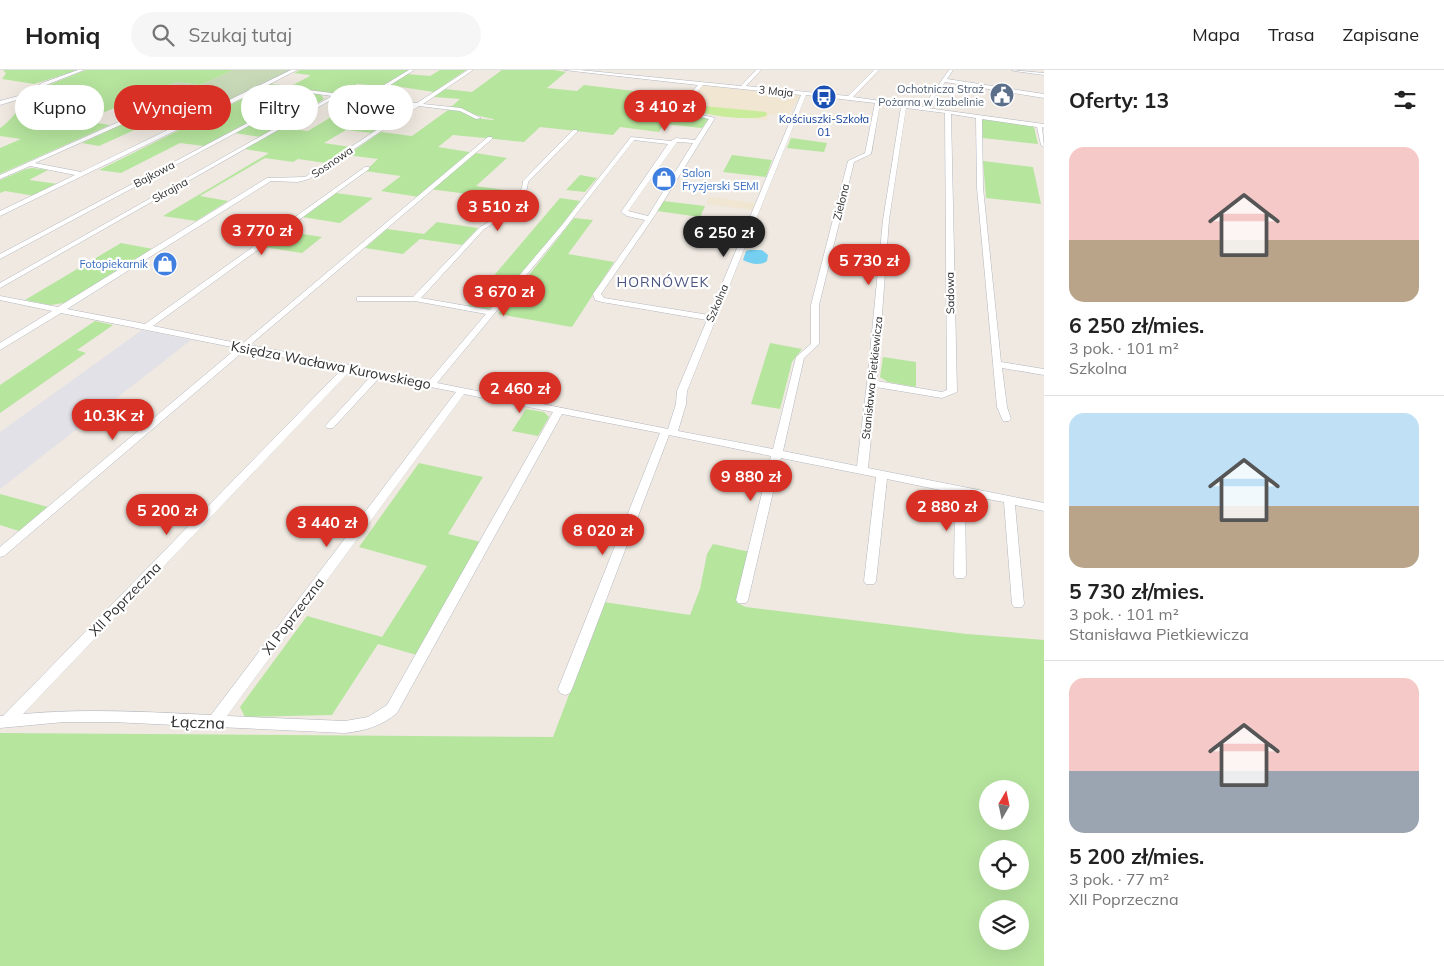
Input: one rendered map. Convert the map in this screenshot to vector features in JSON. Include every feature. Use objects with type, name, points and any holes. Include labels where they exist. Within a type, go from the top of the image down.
[{"type":"street","points":[[0,103],[31,94],[44,84],[82,70]]},
{"type":"street","points":[[264,85],[295,70]]},
{"type":"street","points":[[387,85],[412,70]]},
{"type":"street","name":"Sosnowa","points":[[0,347],[269,179],[296,180],[307,178],[471,70]]},
{"type":"street","name":"3 Maja","points":[[570,70],[850,98],[1042,126]]},
{"type":"street","points":[[742,88],[759,70]]},
{"type":"street","points":[[850,98],[877,70]]},
{"type":"street","points":[[924,109],[951,70]]},
{"type":"street","points":[[1014,70],[1044,74]]},
{"type":"street","points":[[653,79],[660,74]]},
{"type":"street","points":[[945,80],[1044,96]]},
{"type":"street","points":[[701,84],[678,112],[705,115],[712,118],[597,294],[598,298],[711,318]]},
{"type":"street","name":"Szkolna","points":[[565,689],[681,404],[682,391],[711,318],[804,94]]},
{"type":"street","points":[[0,214],[241,96]]},
{"type":"street","name":"Skrajna","points":[[0,286],[328,100]]},
{"type":"street","name":"Zielona","points":[[776,454],[800,357],[813,347],[814,344],[815,306],[851,161],[868,154],[878,102]]},
{"type":"street","points":[[413,104],[461,110],[478,118]]},
{"type":"street","name":"Stanisława Pietkiewicza","points":[[862,471],[872,383],[886,220],[904,106]]},
{"type":"street","name":"Sadowa","points":[[872,383],[942,395],[952,392],[948,112]]},
{"type":"street","points":[[979,117],[980,188],[997,364],[1002,407],[1006,419]]},
{"type":"street","points":[[0,177],[114,126]]},
{"type":"street","points":[[1042,126],[1044,145]]},
{"type":"street","name":"Bajkowa","points":[[0,257],[241,128]]},
{"type":"street","points":[[415,299],[482,228],[494,221],[525,188],[525,182],[574,131]]},
{"type":"street","points":[[0,553],[490,138]]},
{"type":"street","points":[[431,384],[564,226],[633,138],[672,143]]},
{"type":"street","points":[[648,218],[628,215],[624,212],[672,143],[676,140],[696,142]]},
{"type":"street","points":[[29,164],[82,174]]},
{"type":"street","points":[[145,328],[367,168]]},
{"type":"street","name":"Księdza Wacława Kurowskiego","points":[[0,298],[1044,507]]},
{"type":"street","points":[[360,299],[415,299],[492,313]]},
{"type":"street","points":[[997,364],[1044,372]]},
{"type":"street","name":"XII Poprzeczna","points":[[3,722],[348,368]]},
{"type":"street","points":[[330,426],[378,374]]},
{"type":"street","name":"XI Poprzeczna","points":[[214,722],[462,390]]},
{"type":"street","name":"Łączna","points":[[3,722],[64,716],[112,716],[345,727],[377,721],[392,709],[559,410]]},
{"type":"street","points":[[742,600],[776,454]]},
{"type":"street","points":[[870,581],[882,475]]},
{"type":"street","points":[[960,490],[960,575]]},
{"type":"street","points":[[1009,500],[1018,604]]},
{"type":"shaded area","points":[[700,86],[800,95],[788,116],[769,114],[766,120],[683,111]]},
{"type":"shaded area","points":[[710,197],[755,203],[753,210],[706,204]]},
{"type":"shaded area","points":[[142,330],[191,340],[0,489],[0,432]]},
{"type":"green space","points":[[3,70],[78,70],[34,84],[2,79],[6,73]]},
{"type":"green space","points":[[86,70],[234,70],[200,85],[176,82],[169,85],[114,85],[114,108],[104,112],[104,85],[48,85]]},
{"type":"green space","points":[[234,70],[292,70],[262,85],[241,85],[241,96],[231,100],[231,85],[200,85]]},
{"type":"green space","points":[[300,70],[409,70],[384,85],[328,85],[328,93],[318,91],[318,85],[293,85],[310,76],[294,73]]},
{"type":"green space","points":[[440,70],[466,70],[434,92],[413,89],[413,85],[388,85],[407,74],[430,76]]},
{"type":"green space","points":[[502,70],[554,70],[566,72],[547,88],[577,91],[584,85],[634,91],[634,93],[648,95],[639,106],[675,110],[673,113],[709,118],[702,128],[664,124],[659,132],[620,127],[613,135],[540,127],[524,142],[453,135],[438,147],[507,158],[476,186],[518,192],[505,206],[461,200],[468,194],[429,189],[419,197],[381,191],[401,176],[365,171],[378,159],[347,155],[381,132],[412,136],[448,110],[460,111],[474,118],[493,120],[450,108],[460,99],[434,97],[445,89],[472,92]]},
{"type":"green space","points":[[176,82],[200,85],[169,85]]},
{"type":"green space","points":[[318,94],[321,95],[324,99],[318,103]]},
{"type":"green space","points":[[241,99],[241,126],[204,146],[180,143],[121,173],[99,170],[179,130],[231,130],[231,104]]},
{"type":"green space","points":[[704,106],[766,112],[767,115],[754,118],[732,117],[695,110]]},
{"type":"green space","points":[[15,115],[15,130],[99,130],[0,174],[0,148],[21,139],[0,136],[0,128]]},
{"type":"green space","points":[[328,119],[328,130],[346,130],[324,143],[350,147],[326,163],[298,159],[293,162],[265,158],[200,196],[228,201],[196,221],[163,216],[269,153],[244,149],[278,130],[318,130],[318,125]]},
{"type":"green space","points":[[985,119],[1034,127],[1038,144],[982,138],[981,120]]},
{"type":"green space","points":[[114,128],[114,130],[134,130],[99,146],[82,143]]},
{"type":"green space","points":[[241,129],[273,130],[261,137],[234,133]]},
{"type":"green space","points":[[346,130],[376,130],[372,133]]},
{"type":"green space","points":[[791,138],[827,143],[824,152],[787,148]]},
{"type":"green space","points":[[732,155],[772,160],[766,177],[723,172]]},
{"type":"green space","points":[[983,161],[1033,167],[1041,204],[986,198]]},
{"type":"green space","points":[[32,168],[48,170],[29,180],[58,184],[35,196],[5,191],[0,193],[0,180]]},
{"type":"green space","points":[[580,175],[597,178],[585,192],[566,190]]},
{"type":"green space","points":[[336,193],[373,198],[340,223],[302,217]]},
{"type":"green space","points":[[560,198],[580,201],[493,307],[487,309],[468,306]]},
{"type":"green space","points":[[663,201],[705,206],[700,217],[657,211]]},
{"type":"green space","points":[[574,218],[593,220],[568,254],[614,262],[572,327],[498,314]]},
{"type":"green space","points":[[437,222],[478,228],[462,245],[420,239],[403,254],[365,248],[387,229],[424,234]]},
{"type":"green space","points":[[283,231],[322,237],[302,253],[263,247]]},
{"type":"green space","points":[[121,243],[153,249],[64,303],[50,305],[25,300]]},
{"type":"green space","points":[[95,321],[113,325],[77,350],[86,353],[0,413],[0,385]]},
{"type":"green space","points":[[770,343],[802,349],[792,362],[780,409],[751,404]]},
{"type":"green space","points":[[883,357],[916,362],[916,387],[888,382],[880,377]]},
{"type":"green space","points":[[526,409],[544,412],[549,417],[538,436],[512,431]]},
{"type":"green space","points":[[419,463],[483,477],[448,534],[481,542],[417,655],[378,644],[332,715],[245,717],[240,707],[307,616],[382,637],[427,566],[359,547]]},
{"type":"green space","points":[[0,494],[48,507],[19,531],[0,525]]},
{"type":"green space","points":[[713,544],[750,552],[737,603],[746,607],[967,634],[1044,640],[1044,966],[0,966],[0,733],[553,737],[604,602],[690,615],[700,589],[707,554]]},
{"type":"water","points":[[762,250],[768,255],[767,261],[762,264],[755,264],[743,260],[746,251]]},
{"type":"place","name":"Ochotnicza Straż Pożarna w Izabelinie","points":[[1002,95]]},
{"type":"place","name":"Kościuszki-Szkoła 01","points":[[824,97]]},
{"type":"place","name":"Salon Fryzjerski SEMI","points":[[664,179]]},
{"type":"place","name":"Fotopiekarnik","points":[[165,264]]},
{"type":"district","name":"HORNÓWEK","points":[[663,282]]}]
